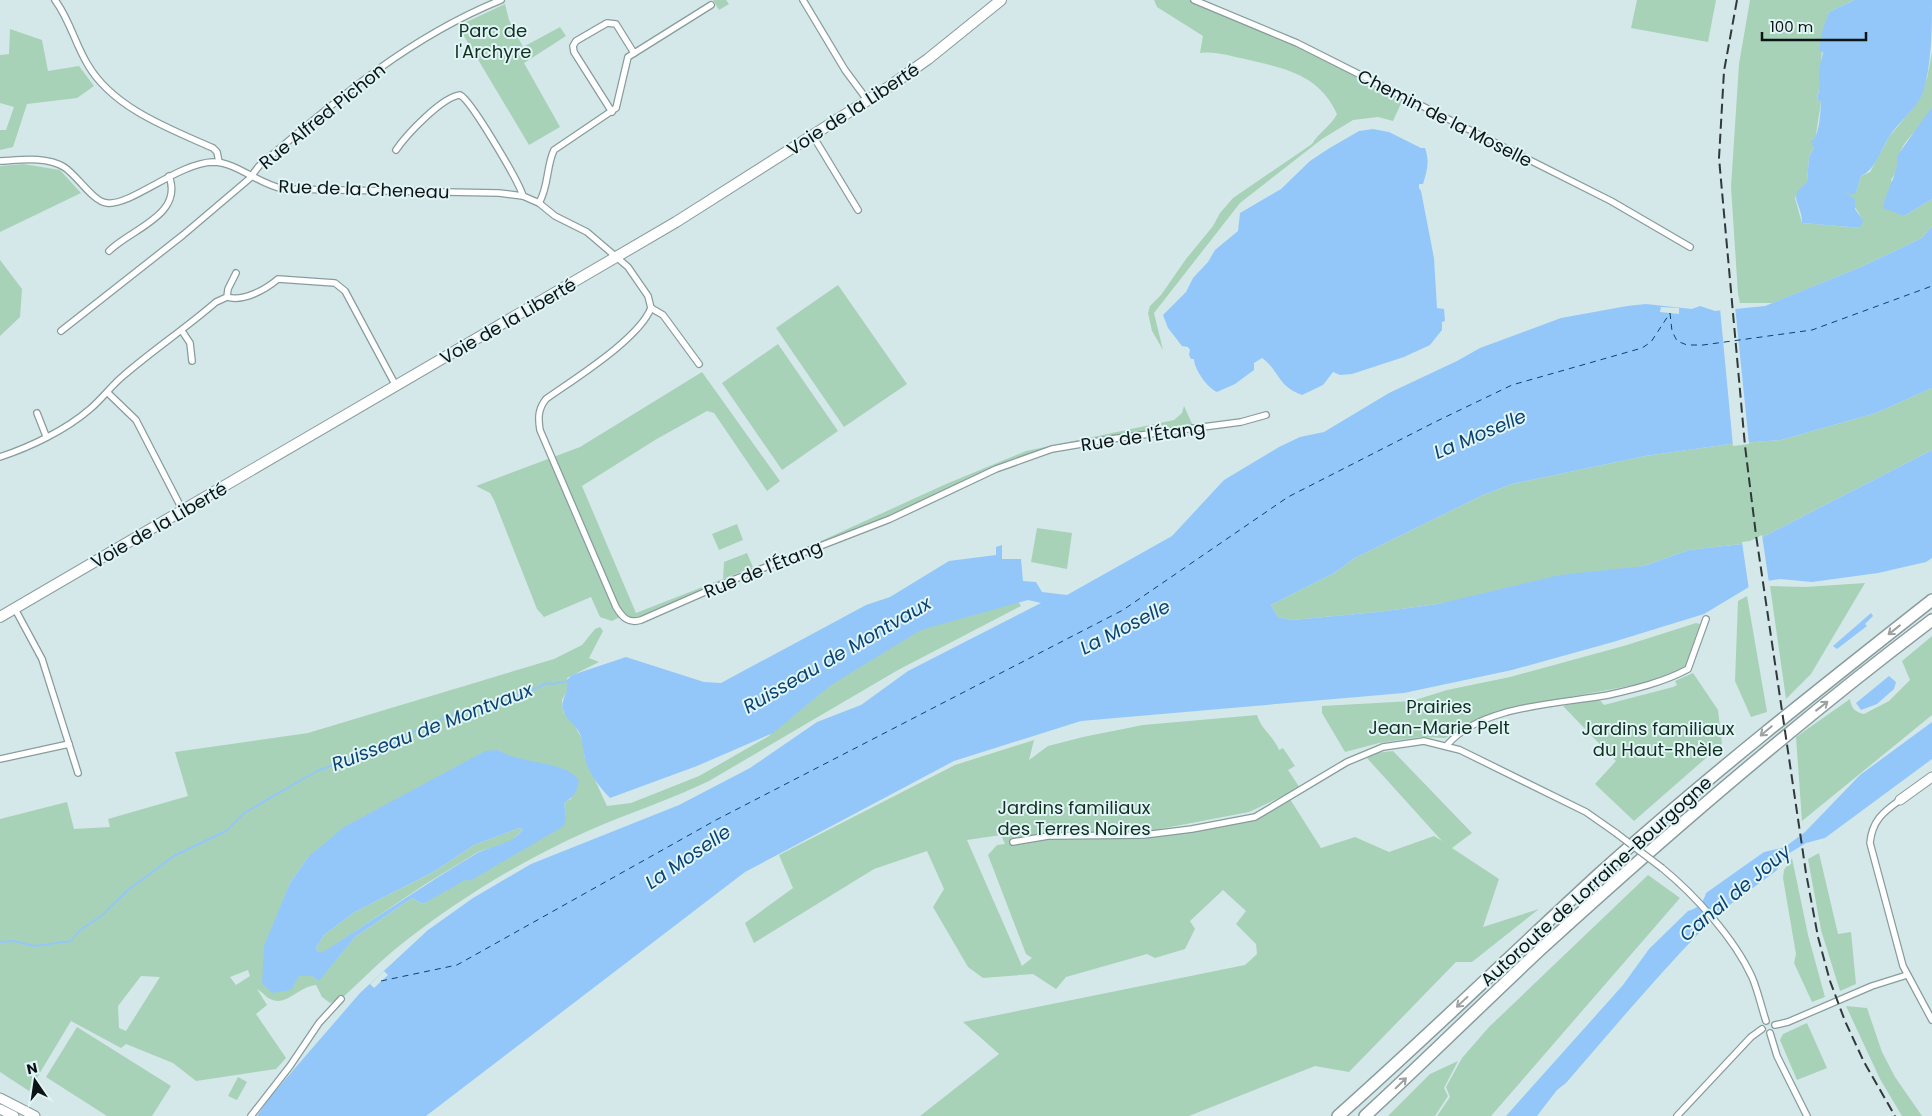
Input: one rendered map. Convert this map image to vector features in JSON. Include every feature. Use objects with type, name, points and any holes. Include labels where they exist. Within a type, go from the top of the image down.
[{"type":"highway","name":"Autoroute de Lorraine-Bourgogne","points":[[1338,1116],[1600,874],[1673,810],[1796,706],[1932,600]]},
{"type":"highway","name":"Autoroute de Lorraine-Bourgogne","points":[[1365,1116],[1539,951],[1704,804],[1803,721],[1932,620]]},
{"type":"main road","name":"Voie de la Liberté","points":[[0,617],[618,257],[868,101],[928,59],[1001,0]]},
{"type":"main road","points":[[1900,800],[1932,778]]},
{"type":"main road","points":[[0,1098],[36,1116]]},
{"type":"main road","points":[[2,1110],[14,1116]]},
{"type":"street","name":"Rue de la Cheneau","points":[[55,0],[69,23],[87,64],[105,87],[160,124],[213,148],[217,152],[219,162],[272,187],[284,189],[499,193],[523,196],[539,203],[555,216],[587,232],[618,257],[628,267],[648,296],[651,308]]},
{"type":"street","name":"Rue Alfred Pichon","points":[[61,331],[183,235],[250,176],[258,166],[353,86],[457,20],[501,0]]},
{"type":"street","points":[[803,0],[844,70],[868,101]]},
{"type":"street","name":"Chemin de la Moselle","points":[[1194,0],[1313,52],[1612,201],[1690,248]]},
{"type":"street","points":[[539,203],[546,191],[551,156],[554,150],[616,108],[628,57],[711,5]]},
{"type":"street","points":[[612,112],[574,52],[573,46],[576,41],[612,22],[616,24],[634,53]]},
{"type":"street","points":[[396,150],[404,139],[441,105],[460,95],[466,99],[483,126],[516,180],[523,196]]},
{"type":"street","points":[[813,136],[858,210]]},
{"type":"street","points":[[0,161],[36,160],[62,166],[98,199],[110,204],[124,200],[169,176],[196,165],[219,162]]},
{"type":"street","points":[[108,251],[169,206],[172,192],[169,176]]},
{"type":"street","points":[[227,297],[228,289],[236,273]]},
{"type":"street","points":[[0,457],[27,448],[46,436],[66,428],[108,392],[121,377],[216,302],[227,297],[235,300],[243,298],[271,285],[278,279],[335,283],[345,291],[396,386]]},
{"type":"street","points":[[651,308],[663,315],[699,364]]},
{"type":"street","name":"Rue de l'Étang","points":[[651,308],[642,324],[612,351],[546,399],[538,414],[540,430],[616,607],[624,618],[630,621],[640,620],[730,581],[890,519],[980,475],[1052,449],[1111,439],[1240,422],[1266,415]]},
{"type":"street","points":[[182,330],[190,343],[192,361]]},
{"type":"street","points":[[108,392],[136,420],[183,511]]},
{"type":"street","points":[[37,413],[46,436]]},
{"type":"street","points":[[15,608],[42,659],[78,773]]},
{"type":"street","points":[[1448,745],[1456,736],[1502,712],[1609,694],[1670,678],[1688,670],[1706,620]]},
{"type":"street","points":[[1013,842],[1048,836],[1144,835],[1192,829],[1256,817],[1347,762],[1383,747],[1424,741],[1448,745],[1586,812],[1662,868],[1694,900],[1736,948],[1752,976],[1766,1021]]},
{"type":"street","points":[[0,758],[69,744]]},
{"type":"street","points":[[1900,800],[1876,819],[1871,832],[1870,843],[1907,975],[1930,1011],[1932,1020]]},
{"type":"street","points":[[1775,1025],[1788,1022],[1872,986],[1907,975]]},
{"type":"street","points":[[252,1116],[290,1066],[319,1022],[341,999]]},
{"type":"street","points":[[1766,1021],[1770,1020],[1775,1025]]},
{"type":"street","points":[[1677,1116],[1751,1037],[1762,1030],[1763,1023],[1766,1021]]},
{"type":"street","points":[[1770,1034],[1774,1031],[1775,1025]]},
{"type":"street","points":[[1762,1030],[1770,1034],[1777,1056],[1808,1116]]},
{"type":"green space","points":[[713,0],[726,0],[729,4],[719,10]]},
{"type":"green space","points":[[1154,0],[1194,0],[1297,43],[1404,97],[1393,121],[1378,117],[1353,120],[1322,139],[1240,203],[1154,313],[1163,350],[1152,331],[1148,313],[1150,306],[1161,295],[1233,198],[1312,144],[1337,114],[1321,90],[1299,75],[1245,59],[1217,53],[1200,53],[1203,36],[1157,7]]},
{"type":"green space","points":[[1637,0],[1716,0],[1708,42],[1631,28]]},
{"type":"green space","points":[[1750,0],[1854,0],[1829,12],[1826,23],[1817,100],[1821,102],[1814,148],[1809,157],[1807,182],[1795,198],[1802,223],[1861,228],[1862,222],[1859,213],[1843,192],[1856,193],[1861,176],[1870,172],[1889,137],[1914,107],[1927,78],[1932,52],[1932,107],[1929,115],[1901,150],[1898,158],[1899,167],[1891,180],[1904,216],[1932,199],[1932,226],[1922,238],[1863,266],[1773,303],[1740,303],[1738,294],[1731,187],[1739,64]]},
{"type":"green space","name":"Parc de l'Archyre","points":[[505,4],[509,20],[523,47],[560,27],[566,36],[524,63],[560,127],[529,145],[458,26]]},
{"type":"green space","points":[[10,29],[42,40],[48,71],[79,66],[94,86],[77,98],[27,104],[13,147],[0,150],[0,130],[6,130],[14,107],[0,103],[0,55],[9,54]]},
{"type":"green space","points":[[23,164],[60,170],[81,193],[0,232],[0,166]]},
{"type":"green space","points":[[0,260],[22,289],[20,317],[0,336]]},
{"type":"green space","points":[[838,285],[907,384],[844,427],[776,328]]},
{"type":"green space","points":[[778,344],[838,431],[782,470],[722,383]]},
{"type":"green space","points":[[702,372],[780,481],[767,491],[714,413],[707,411],[655,440],[582,486],[636,613],[723,579],[725,583],[635,622],[622,616],[612,621],[600,617],[591,597],[544,617],[537,609],[494,500],[490,493],[476,486],[580,447]]},
{"type":"green space","points":[[1932,388],[1932,450],[1751,543],[1689,550],[1644,566],[1438,604],[1378,612],[1292,620],[1278,617],[1271,605],[1336,572],[1353,559],[1483,495],[1512,484],[1645,456],[1730,444],[1781,440],[1876,413]]},
{"type":"green space","points":[[1184,406],[1194,428],[1052,449],[996,469],[941,495],[821,546],[819,542],[946,484],[1026,451],[1174,420],[1182,413]]},
{"type":"green space","points":[[737,524],[743,540],[719,550],[712,534]]},
{"type":"green space","points":[[1037,528],[1072,533],[1067,569],[1031,562]]},
{"type":"green space","points":[[747,553],[753,567],[723,579],[724,562]]},
{"type":"green space","points":[[1865,583],[1811,674],[1786,699],[1770,586],[1805,587]]},
{"type":"green space","points":[[1747,596],[1767,712],[1751,717],[1735,681],[1738,601]]},
{"type":"green space","points":[[1018,601],[1021,606],[898,670],[709,781],[590,830],[515,868],[467,897],[421,929],[392,952],[341,999],[330,1003],[322,997],[316,985],[303,989],[287,999],[276,1001],[270,999],[257,989],[267,1005],[256,1014],[286,1058],[276,1069],[196,1081],[173,1063],[126,1044],[121,1048],[71,1021],[29,1091],[0,1072],[0,819],[67,802],[74,829],[110,827],[108,819],[188,796],[175,752],[308,733],[554,659],[582,645],[595,629],[600,627],[603,631],[589,658],[599,662],[567,678],[569,687],[562,700],[563,712],[575,726],[583,741],[584,756],[607,806],[631,803],[699,776],[769,736],[812,686],[898,625]],"holes":[[[498,750],[509,757],[527,762],[572,798],[564,803],[566,816],[423,904],[412,898],[355,937],[319,980],[312,976],[299,976],[281,909],[290,883],[308,857]],[[248,970],[250,976],[236,985],[230,977]],[[141,976],[160,977],[126,1031],[119,1028],[118,1006]]]},
{"type":"green space","name":"Prairies Jean-Marie Pelt","points":[[1696,623],[1700,624],[1685,668],[1645,683],[1496,711],[1445,738],[1420,737],[1379,743],[1345,752],[1322,713],[1322,706],[1412,701],[1447,690],[1510,677],[1627,645]]},
{"type":"green space","points":[[1932,636],[1932,715],[1802,821],[1796,737],[1850,699],[1854,709],[1864,714],[1889,701],[1910,680],[1902,661]]},
{"type":"green space","name":"Jardins familiaux du Haut-Rhèle","points":[[1693,673],[1718,710],[1722,744],[1634,821],[1595,784],[1616,761],[1563,706],[1598,698],[1604,705],[1673,687],[1677,685],[1675,681]]},
{"type":"green space","name":"Jardins familiaux des Terres Noires","points":[[1257,715],[1279,750],[1283,748],[1295,766],[1288,770],[1300,788],[1249,812],[1160,829],[1147,835],[1246,819],[1290,799],[1321,848],[1355,837],[1389,852],[1434,836],[1442,841],[1367,758],[1375,753],[1393,751],[1472,833],[1452,848],[1499,879],[1483,927],[1539,909],[1472,962],[1456,962],[1349,1072],[1315,1066],[1189,1116],[920,1116],[999,1054],[963,1022],[1245,965],[1257,954],[1256,944],[1236,924],[1246,911],[1223,890],[1190,921],[1195,929],[1185,949],[1155,958],[1147,954],[1066,977],[1056,989],[1033,974],[983,978],[968,967],[933,907],[944,889],[927,851],[874,869],[754,943],[745,923],[793,888],[779,855],[955,765],[1034,740],[1029,760],[1048,746],[1143,725]],"holes":[[[1001,835],[1005,844],[997,845],[988,855],[1026,954],[1032,958],[1022,966],[967,840]]]},
{"type":"green space","points":[[519,828],[523,829],[512,841],[478,852],[424,885],[323,953],[318,952],[316,948],[324,935],[355,912],[435,871],[474,845]]},
{"type":"green space","points":[[1819,853],[1838,934],[1851,932],[1856,984],[1840,991],[1821,930],[1808,859]]},
{"type":"green space","points":[[1792,858],[1808,935],[1825,997],[1812,1002],[1794,963],[1796,954],[1783,878],[1784,870]]},
{"type":"green space","points":[[1648,875],[1680,898],[1491,1116],[1437,1116],[1450,1097],[1446,1087],[1462,1058],[1489,1027]]},
{"type":"green space","points":[[1846,1006],[1867,1008],[1882,1052],[1895,1077],[1922,1116],[1902,1116],[1880,1079]]},
{"type":"green space","points":[[1807,1023],[1827,1068],[1797,1080],[1780,1040],[1783,1034]]},
{"type":"green space","points":[[77,1027],[171,1086],[152,1116],[107,1116],[46,1077]]},
{"type":"green space","points":[[1458,1061],[1444,1088],[1448,1096],[1435,1116],[1388,1116],[1430,1074]]},
{"type":"green space","points":[[238,1077],[247,1082],[237,1100],[228,1096]]},
{"type":"water","points":[[1854,0],[1932,0],[1931,48],[1928,72],[1919,101],[1889,137],[1874,164],[1861,176],[1856,193],[1851,195],[1843,192],[1855,199],[1855,209],[1863,220],[1861,228],[1802,223],[1796,197],[1797,192],[1807,182],[1809,157],[1814,148],[1810,141],[1814,140],[1819,121],[1821,102],[1817,100],[1819,70],[1823,52],[1819,51],[1822,32],[1829,12]]},
{"type":"water","points":[[1932,107],[1932,199],[1904,216],[1883,208],[1896,169],[1897,156]]},
{"type":"water","points":[[1373,129],[1389,132],[1421,148],[1425,148],[1427,158],[1426,175],[1423,184],[1419,184],[1419,188],[1434,258],[1437,308],[1444,309],[1445,321],[1442,322],[1442,330],[1430,345],[1404,357],[1352,374],[1340,375],[1333,372],[1323,385],[1302,395],[1283,383],[1262,358],[1254,363],[1254,370],[1235,384],[1217,392],[1213,390],[1198,372],[1194,359],[1191,359],[1189,355],[1190,350],[1188,347],[1182,346],[1168,328],[1163,315],[1186,292],[1193,278],[1208,262],[1215,250],[1238,231],[1240,213],[1281,189],[1310,161],[1328,149],[1359,131]]},
{"type":"water","name":"La Moselle","points":[[1932,226],[1932,388],[1876,413],[1781,440],[1730,444],[1645,456],[1512,484],[1483,495],[1353,559],[1336,572],[1271,605],[1278,617],[1292,620],[1378,612],[1438,604],[1560,575],[1644,566],[1689,550],[1751,543],[1932,450],[1932,558],[1926,562],[1878,573],[1812,582],[1780,579],[1767,581],[1749,587],[1704,614],[1512,670],[1404,693],[1081,721],[954,761],[745,872],[426,1116],[257,1116],[270,1097],[360,993],[428,930],[473,898],[531,864],[679,805],[750,768],[817,722],[861,705],[908,671],[1041,603],[1028,600],[921,630],[831,685],[773,733],[697,766],[610,798],[591,773],[583,752],[579,732],[563,710],[562,706],[568,684],[567,680],[572,675],[626,657],[704,682],[721,683],[866,605],[890,597],[949,561],[996,555],[996,547],[1002,545],[1002,559],[1021,559],[1023,581],[1036,582],[1042,592],[1067,595],[1172,536],[1224,480],[1279,447],[1300,437],[1324,432],[1389,393],[1480,348],[1561,318],[1627,306],[1646,304],[1692,309],[1700,306],[1715,311],[1765,306],[1863,266],[1922,238]]},
{"type":"water","points":[[1871,613],[1873,616],[1865,624],[1867,626],[1837,649],[1833,646]]},
{"type":"water","points":[[1889,676],[1896,682],[1894,689],[1877,704],[1861,710],[1856,703]]},
{"type":"water","name":"Canal de Jouy","points":[[1932,722],[1932,759],[1825,838],[1806,843],[1788,854],[1776,871],[1720,912],[1712,915],[1699,933],[1648,988],[1566,1083],[1557,1090],[1537,1116],[1506,1116],[1623,985],[1649,949],[1688,911],[1700,905],[1706,893],[1764,852],[1785,847],[1805,832],[1860,775]]},
{"type":"water","points":[[498,750],[508,755],[564,769],[573,774],[579,780],[574,794],[564,803],[566,816],[564,826],[470,881],[467,879],[423,904],[412,898],[355,937],[319,981],[312,976],[299,976],[291,990],[272,993],[262,983],[264,946],[290,883],[308,857],[344,827],[485,751]],"holes":[[[519,828],[523,829],[513,839],[474,855],[323,952],[318,952],[316,948],[324,935],[355,912],[435,871],[474,845]]]},
{"type":"pier","points":[[1735,306],[1749,444],[1733,446],[1720,308]]},
{"type":"pier","points":[[1661,307],[1679,308],[1679,314],[1660,312]]},
{"type":"pier","points":[[1762,535],[1769,583],[1749,590],[1742,542],[1750,541]]},
{"type":"pier","points":[[384,971],[388,975],[374,988],[370,984]]},
{"type":"waterway","name":"Ruisseau de Montvaux","points":[[0,942],[13,941],[35,946],[71,941],[79,931],[101,916],[128,890],[174,856],[226,831],[244,813],[317,771],[396,743],[421,727],[464,711],[493,704],[508,696],[526,693],[547,683],[569,681]]},
{"type":"ferry route","points":[[1670,313],[1672,331],[1677,341],[1687,345],[1703,345],[1812,330],[1932,286]]},
{"type":"ferry route","points":[[381,981],[457,965],[716,820],[1123,610],[1288,497],[1512,385],[1642,348],[1651,342],[1670,313]]},
{"type":"railway","points":[[1737,0],[1724,71],[1719,158],[1745,446],[1756,535],[1806,873],[1818,937],[1830,981],[1845,1021],[1864,1062],[1895,1116]]}]
